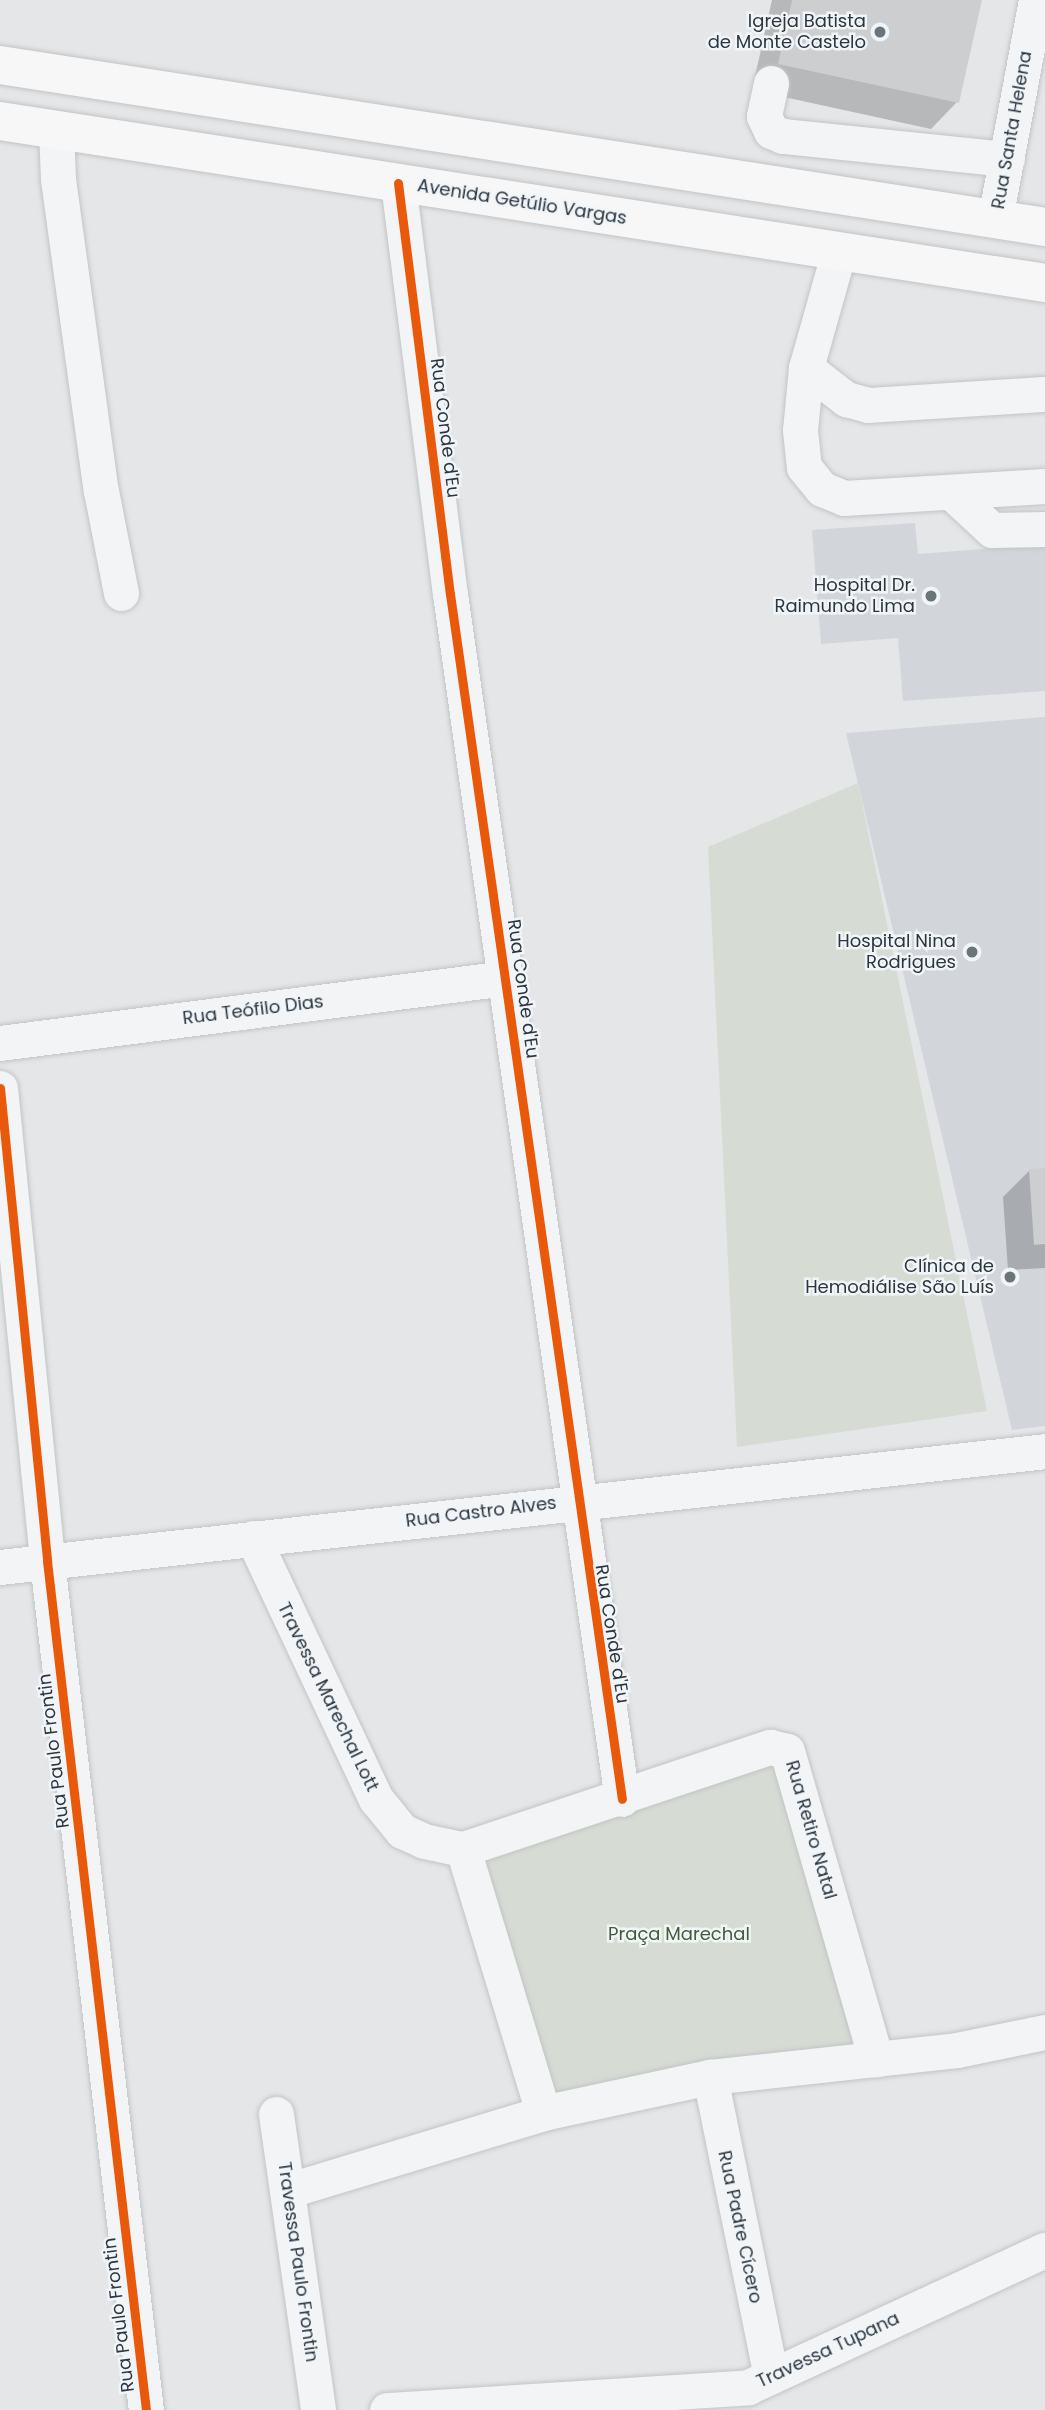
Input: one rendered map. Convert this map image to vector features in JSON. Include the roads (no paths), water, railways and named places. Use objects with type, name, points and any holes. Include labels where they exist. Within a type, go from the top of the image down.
[{"type":"main road","points":[[0,65],[1045,227]]},
{"type":"main road","name":"Avenida Getúlio Vargas","points":[[0,121],[1045,283]]},
{"type":"street","name":"Rua Santa Helena","points":[[995,219],[1036,0]]},
{"type":"street","points":[[771,83],[764,116],[771,131],[783,136],[1007,159]]},
{"type":"street","points":[[56,129],[58,179],[97,464],[121,593]]},
{"type":"street","name":"Rua Conde d'Eu","points":[[398,183],[450,594],[506,978],[576,1501],[622,1799]]},
{"type":"street","points":[[839,251],[806,368],[800,429],[804,467],[822,489],[845,498],[1045,486]]},
{"type":"street","points":[[806,368],[846,399],[868,405],[1045,394]]},
{"type":"street","points":[[951,492],[992,530],[1045,529]]},
{"type":"street","name":"Rua Teófilo Dias","points":[[0,1043],[506,978]]},
{"type":"street","name":"Rua Paulo Frontin","points":[[0,1088],[47,1561],[146,2410]]},
{"type":"street","name":"Rua Castro Alves","points":[[0,1567],[1045,1451]]},
{"type":"street","name":"Travessa Marechal Lott","points":[[253,1538],[376,1799],[402,1831],[425,1841],[463,1849]]},
{"type":"street","name":"Rua Retiro Natal","points":[[463,1849],[622,1799],[770,1747],[787,1751],[876,2059]]},
{"type":"street","points":[[463,1849],[543,2113]]},
{"type":"street","points":[[290,2190],[543,2113],[710,2077],[876,2059],[1045,2032]]},
{"type":"street","name":"Rua Padre Cícero","points":[[710,2077],[753,2391]]},
{"type":"street","name":"Travessa Paulo Frontin","points":[[276,2114],[290,2190],[318,2410]]},
{"type":"street","name":"Travessa Tupana","points":[[387,2410],[753,2391],[1045,2250]]},
{"type":"place","name":"Igreja Batista de Monte Castelo","points":[[880,32]]},
{"type":"place","name":"Hospital Dr. Raimundo Lima","points":[[931,596]]},
{"type":"place","name":"Hospital Nina Rodrigues","points":[[972,952]]},
{"type":"place","name":"Clínica de Hemodiálise São Luís","points":[[1010,1277]]},
{"type":"park label","name":"Praça Marechal","points":[[679,1934]]}]
